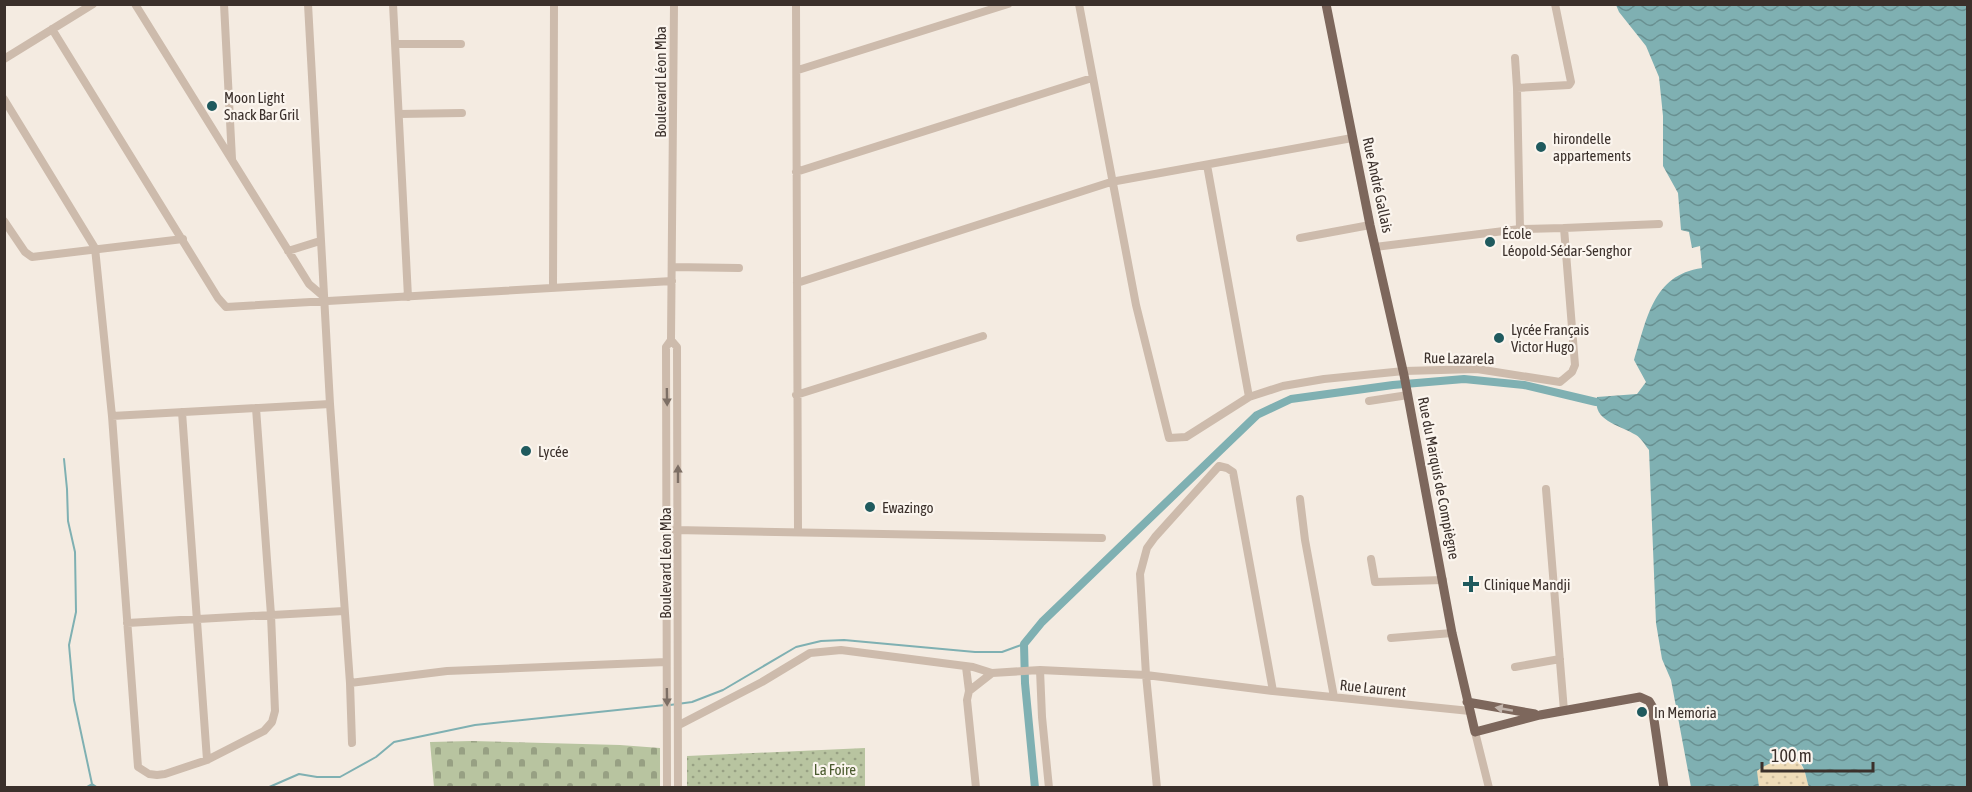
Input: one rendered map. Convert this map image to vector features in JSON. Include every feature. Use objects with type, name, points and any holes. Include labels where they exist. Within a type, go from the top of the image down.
[{"type":"main road","name":"Rue André Gallais","points":[[1326,4],[1370,225],[1404,373]]},
{"type":"main road","name":"Rue du Marquis de Compiègne","points":[[1404,373],[1452,633],[1475,732]]},
{"type":"main road","points":[[1475,732],[1540,715],[1640,697],[1649,701],[1652,706],[1664,788]]},
{"type":"main road","points":[[1468,707],[1540,715]]},
{"type":"street","points":[[4,59],[93,4]]},
{"type":"street","points":[[135,4],[288,251],[312,288],[324,298]]},
{"type":"street","points":[[224,4],[232,160]]},
{"type":"street","points":[[308,4],[320,241],[350,683],[352,743]]},
{"type":"street","points":[[393,4],[408,297]]},
{"type":"street","points":[[553,287],[554,4]]},
{"type":"street","points":[[674,6],[683,4]]},
{"type":"street","points":[[796,4],[798,532]]},
{"type":"street","points":[[798,70],[1008,4]]},
{"type":"street","points":[[1079,4],[1136,305],[1169,438],[1186,437],[1249,397],[1283,386],[1324,379],[1404,373]]},
{"type":"street","points":[[1517,88],[1569,85],[1571,82],[1555,4]]},
{"type":"street","name":"Boulevard Léon Mba","points":[[667,788],[666,347],[671,340],[674,6]]},
{"type":"street","points":[[52,29],[218,298],[226,307],[324,298],[408,297],[672,282]]},
{"type":"street","points":[[395,44],[461,44]]},
{"type":"street","points":[[1515,58],[1520,229]]},
{"type":"street","points":[[796,172],[1092,78]]},
{"type":"street","points":[[4,99],[95,248],[112,416],[138,767],[148,774],[165,774],[207,760],[264,731],[272,722],[275,711],[272,615],[256,408]]},
{"type":"street","points":[[399,114],[462,113]]},
{"type":"street","points":[[797,283],[1111,182],[1352,138]]},
{"type":"street","points":[[1207,165],[1249,397]]},
{"type":"street","points":[[4,222],[28,256],[32,257],[95,248],[183,240]]},
{"type":"street","points":[[1375,247],[1520,229],[1659,224]]},
{"type":"street","points":[[1300,238],[1370,225]]},
{"type":"street","name":"Rue Lazarela","points":[[1404,373],[1477,369],[1560,382],[1566,379],[1575,365],[1564,228]]},
{"type":"street","points":[[288,251],[320,241]]},
{"type":"street","points":[[672,267],[739,268]]},
{"type":"street","points":[[796,395],[983,336]]},
{"type":"street","name":"Boulevard Léon Mba","points":[[671,340],[677,347],[678,788]]},
{"type":"street","points":[[1369,401],[1407,393]]},
{"type":"street","points":[[112,416],[330,404]]},
{"type":"street","points":[[182,412],[207,760]]},
{"type":"street","points":[[1157,788],[1146,675],[1140,574],[1147,548],[1219,466],[1233,472],[1273,692]]},
{"type":"street","points":[[1546,489],[1564,711]]},
{"type":"street","points":[[1300,499],[1305,540],[1334,697]]},
{"type":"street","points":[[666,530],[1102,538]]},
{"type":"street","points":[[1371,559],[1375,582],[1443,580]]},
{"type":"street","points":[[127,623],[344,611]]},
{"type":"street","points":[[1391,638],[1452,633]]},
{"type":"street","name":"Rue Laurent","points":[[679,725],[762,682],[810,653],[841,650],[966,667],[992,673],[1037,670],[1146,675],[1273,692],[1468,707]]},
{"type":"street","points":[[1515,667],[1560,659]]},
{"type":"street","points":[[350,683],[447,671],[666,662]]},
{"type":"street","points":[[966,667],[976,788]]},
{"type":"street","points":[[1037,670],[1049,788]]},
{"type":"street","points":[[969,691],[992,673]]},
{"type":"street","points":[[1475,732],[1489,788]]},
{"type":"sand","points":[[1791,759],[1802,766],[1809,787],[1759,787],[1756,771],[1766,764]]},
{"type":"green space","points":[[472,741],[660,748],[660,787],[434,787],[430,742]]},
{"type":"green space","name":"La Foire","points":[[865,748],[865,787],[687,787],[687,756]]},
{"type":"water","points":[[1616,5],[1967,5],[1967,787],[1809,787],[1803,766],[1797,760],[1785,759],[1772,762],[1757,771],[1759,787],[1691,787],[1671,680],[1662,659],[1656,623],[1649,450],[1638,436],[1603,417],[1599,412],[1597,397],[1637,394],[1646,382],[1634,360],[1648,315],[1662,290],[1672,280],[1685,272],[1702,268],[1700,246],[1692,248],[1689,232],[1681,230],[1678,193],[1663,166],[1663,116],[1659,77],[1646,46]]},
{"type":"waterway","points":[[1035,788],[1025,683],[1024,644],[1042,622],[1257,415],[1291,399],[1393,385],[1464,379],[1524,385],[1596,402]]},
{"type":"waterway","points":[[64,459],[68,521],[75,552],[76,612],[69,645],[74,700],[92,784],[98,788]]},
{"type":"waterway","points":[[670,705],[692,702],[723,690],[796,647],[821,641],[844,640],[975,652],[1002,652],[1024,644]]},
{"type":"waterway","points":[[267,788],[299,774],[340,777],[376,757],[394,742],[475,725],[665,705]]},
{"type":"waterway","points":[[85,788],[92,784]]},
{"type":"place","name":"Moon Light Snack Bar Gril","points":[[212,106]]},
{"type":"place","name":"hirondelle appartements","points":[[1541,147]]},
{"type":"place","name":"École Léopold-Sédar-Senghor","points":[[1490,242]]},
{"type":"place","name":"Lycée Français Victor Hugo","points":[[1499,338]]},
{"type":"place","name":"Lycée","points":[[526,451]]},
{"type":"place","name":"Ewazingo","points":[[870,507]]},
{"type":"place","name":"Clinique Mandji","points":[[1471,584]]},
{"type":"place","name":"In Memoria","points":[[1642,712]]}]
